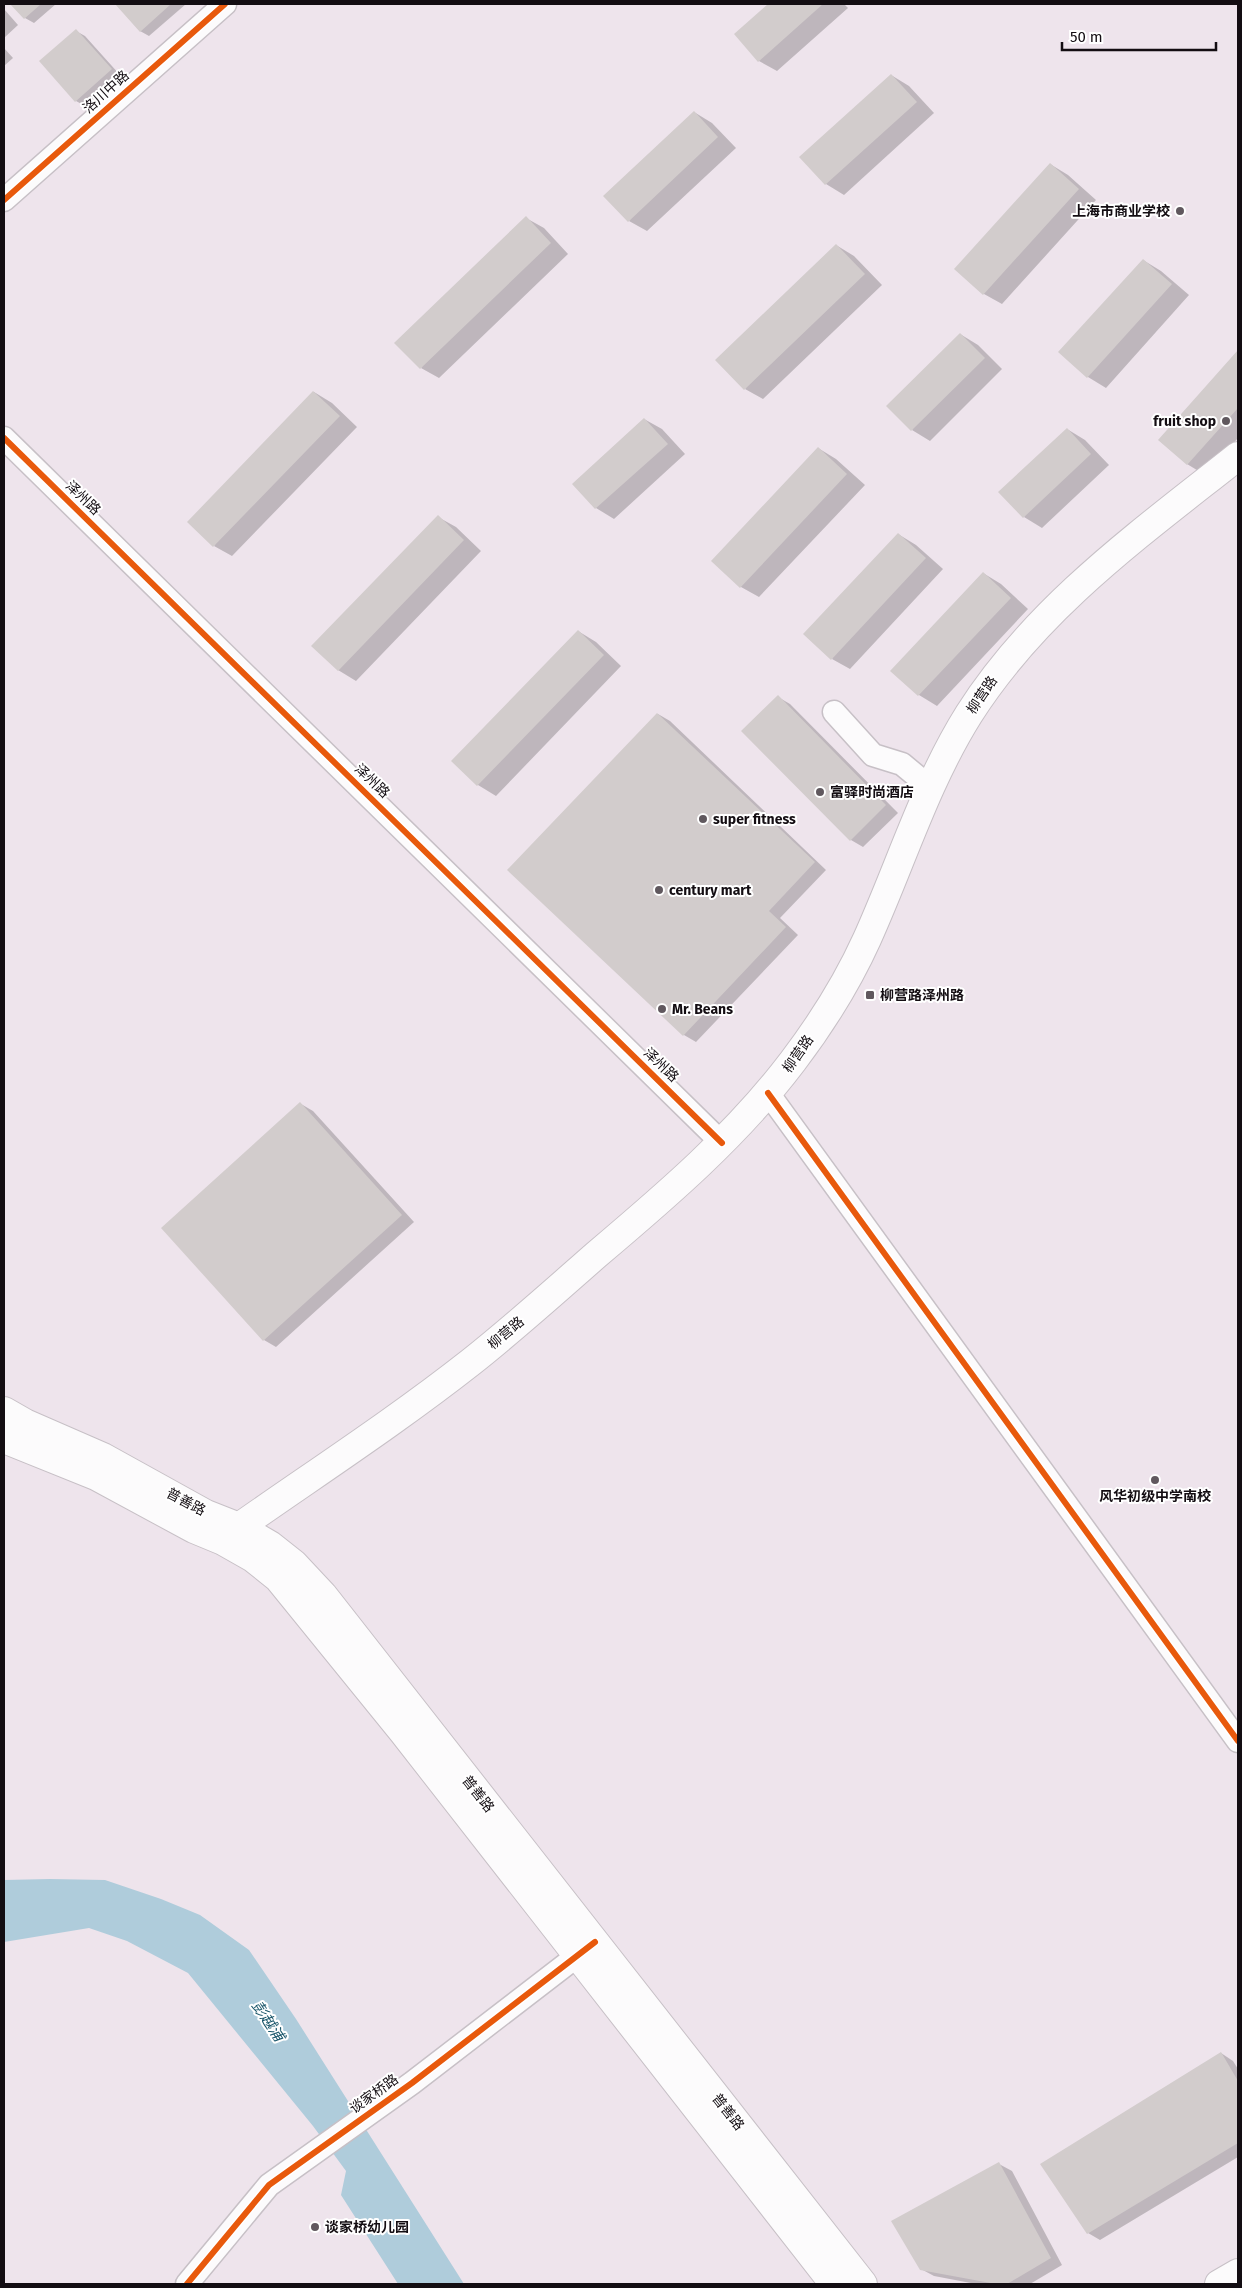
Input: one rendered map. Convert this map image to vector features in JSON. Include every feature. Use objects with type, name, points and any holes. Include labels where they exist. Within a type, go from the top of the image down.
[{"type":"main road","name":"柳营路","points":[[231,1534],[406,1411],[473,1360],[651,1209],[722,1143],[768,1093],[797,1056],[821,1020],[866,942],[931,788],[968,716],[1004,662],[1051,612],[1102,564],[1238,456]]},
{"type":"main road","name":"普善路","points":[[4,1411],[25,1423],[103,1457],[206,1514],[231,1534]]},
{"type":"main road","name":"普善路","points":[[4,1439],[96,1476],[194,1529],[231,1534],[270,1545],[294,1564],[323,1595],[834,2284]]},
{"type":"main road","name":"普善路","points":[[586,1949],[863,2284]]},
{"type":"main road","points":[[1219,2284],[1238,2273]]},
{"type":"street","name":"洛川中路","points":[[4,200],[225,4]]},
{"type":"street","name":"泽州路","points":[[4,438],[722,1143]]},
{"type":"street","points":[[834,712],[873,755],[902,764],[931,788]]},
{"type":"street","points":[[768,1093],[1238,1742]]},
{"type":"street","name":"谈家桥路","points":[[187,2284],[269,2185],[412,2082],[586,1949]]},
{"type":"water","name":"彭越浦","points":[[4,1880],[105,1880],[161,1899],[200,1915],[249,1950],[296,2019],[464,2284],[398,2284],[341,2195],[346,2171],[313,2126],[188,1973],[127,1941],[89,1928],[4,1942]]},
{"type":"building","points":[[10,4],[41,4],[24,19]]},
{"type":"building","points":[[115,4],[171,4],[140,32]]},
{"type":"building","points":[[768,4],[823,4],[758,62],[734,34]]},
{"type":"building","points":[[76,29],[112,69],[75,102],[39,61]]},
{"type":"building","points":[[891,74],[917,102],[825,185],[799,157]]},
{"type":"building","points":[[694,111],[718,137],[628,222],[603,196]]},
{"type":"building","points":[[1050,163],[1079,189],[983,295],[954,269]]},
{"type":"building","points":[[526,216],[551,243],[420,369],[394,343]]},
{"type":"building","points":[[836,244],[865,274],[744,390],[715,360]]},
{"type":"building","points":[[1143,259],[1172,284],[1087,378],[1058,352]]},
{"type":"building","points":[[960,333],[985,358],[911,431],[886,406]]},
{"type":"building","points":[[1238,350],[1238,408],[1187,465],[1158,440]]},
{"type":"building","points":[[313,391],[340,416],[213,547],[187,522]]},
{"type":"building","points":[[644,418],[668,444],[595,509],[572,484]]},
{"type":"building","points":[[1067,428],[1091,454],[1023,518],[998,492]]},
{"type":"building","points":[[818,447],[847,474],[740,588],[711,561]]},
{"type":"building","points":[[438,515],[464,540],[338,671],[311,646]]},
{"type":"building","points":[[898,533],[926,558],[831,660],[803,634]]},
{"type":"building","points":[[983,572],[1011,598],[918,696],[890,671]]},
{"type":"building","points":[[578,630],[604,655],[477,786],[451,761]]},
{"type":"building","points":[[778,695],[886,805],[850,841],[741,731]]},
{"type":"building","name":"century mart","points":[[657,713],[815,862],[769,911],[786,927],[683,1036],[507,870]]},
{"type":"building","points":[[300,1102],[402,1215],[263,1341],[161,1228]]},
{"type":"building","points":[[1221,2052],[1238,2081],[1238,2143],[1087,2234],[1040,2164]]},
{"type":"building","points":[[999,2162],[1051,2258],[1007,2284],[996,2284],[920,2270],[891,2221]]},
{"type":"cycle path","points":[[4,200],[225,4]]},
{"type":"cycle path","points":[[4,438],[722,1143]]},
{"type":"cycle path","points":[[768,1093],[1238,1741]]},
{"type":"cycle path","points":[[187,2284],[269,2185],[412,2083],[595,1942]]},
{"type":"place","name":"上海市商业学校","points":[[1180,211]]},
{"type":"place","name":"fruit shop","points":[[1226,421]]},
{"type":"place","name":"富驿时尚酒店","points":[[820,792]]},
{"type":"place","name":"super fitness","points":[[703,819]]},
{"type":"place","name":"century mart","points":[[659,890]]},
{"type":"place","name":"柳营路泽州路","points":[[870,995]]},
{"type":"place","name":"Mr. Beans","points":[[662,1009]]},
{"type":"place","name":"风华初级中学南校","points":[[1155,1480]]},
{"type":"place","name":"谈家桥幼儿园","points":[[315,2227]]}]
